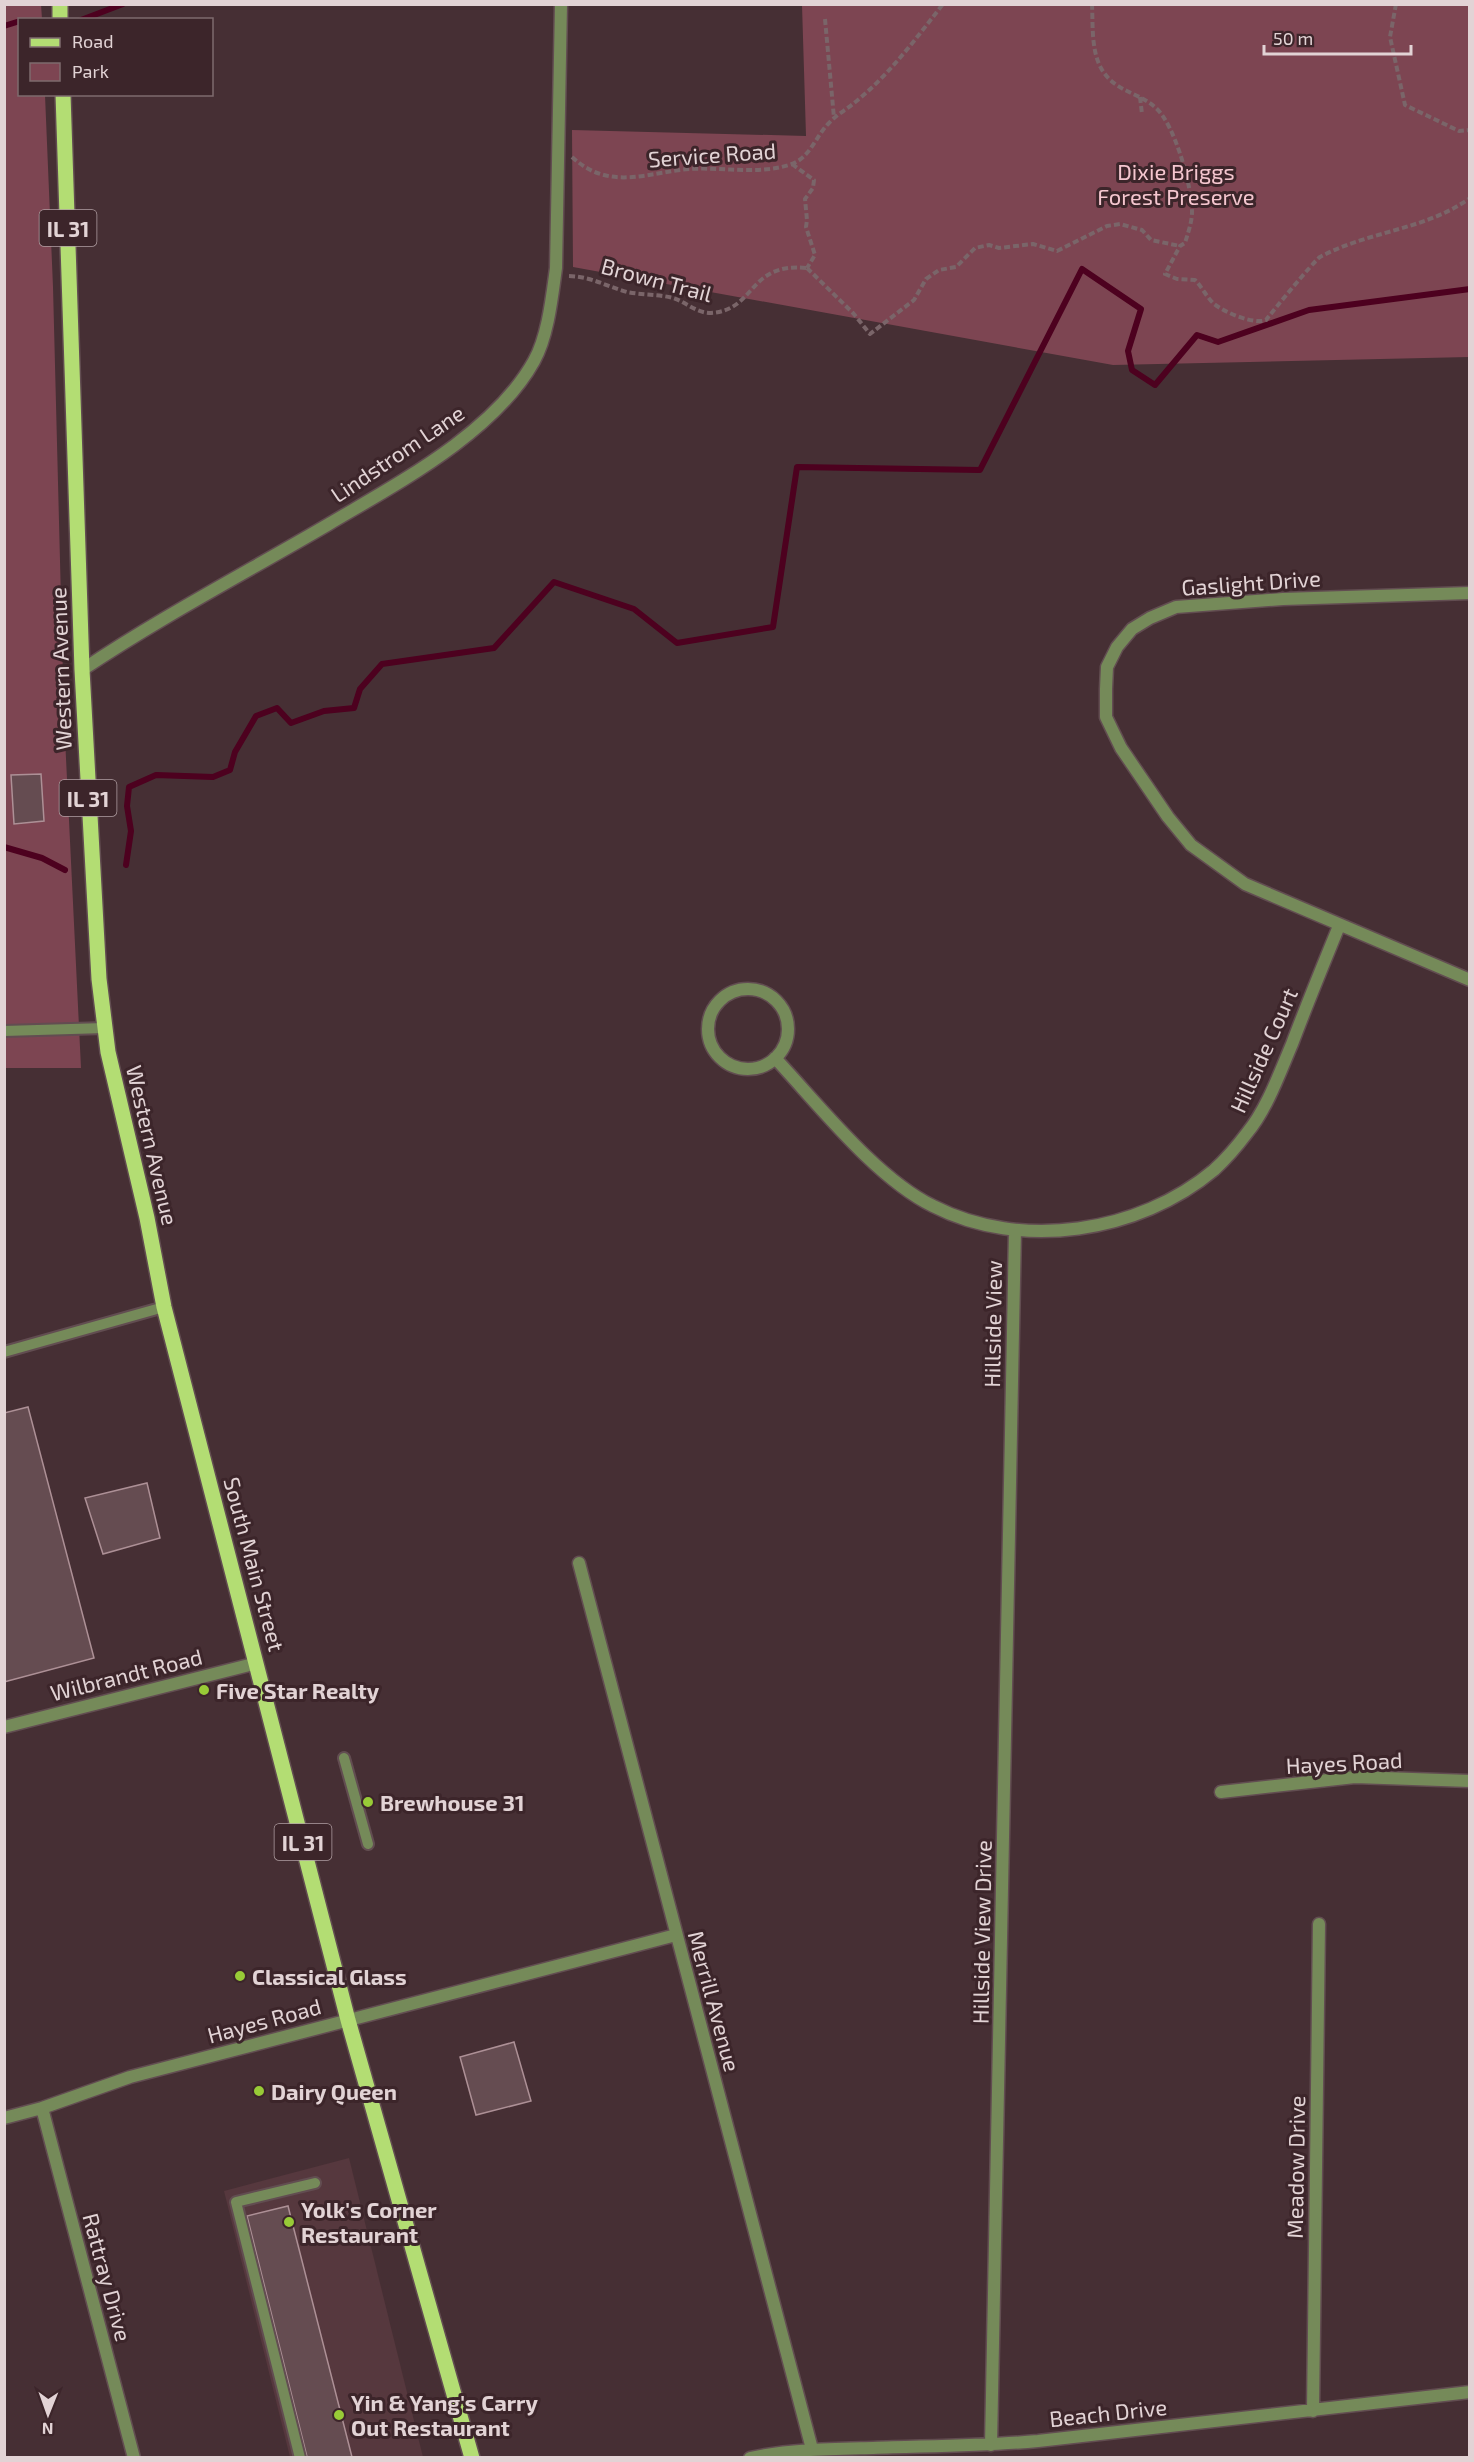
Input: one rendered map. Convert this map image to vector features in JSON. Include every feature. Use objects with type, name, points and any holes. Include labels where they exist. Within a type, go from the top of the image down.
[{"type":"main road","name":"Western Avenue","points":[[63,96],[82,670],[94,913],[108,1052],[147,1218],[164,1307]]},
{"type":"main road","name":"South Main Street","points":[[164,1307],[348,2020],[472,2457]]},
{"type":"street","name":"Lindstrom Lane","points":[[82,670],[394,486],[457,442],[507,400],[535,360],[552,307],[555,274],[561,4]]},
{"type":"street","name":"Gaslight Drive","points":[[1470,593],[1283,599],[1176,607],[1132,629],[1117,647],[1107,667],[1106,717],[1121,748],[1168,817],[1191,845],[1245,884],[1470,980]]},
{"type":"street","name":"Hillside Court","points":[[775,1058],[862,1153],[903,1187],[932,1206],[974,1223],[1015,1230],[1073,1230],[1126,1219],[1172,1198],[1214,1169],[1249,1131],[1277,1080],[1339,926]]},
{"type":"street","points":[[750,989],[765,992],[777,1001],[786,1015],[788,1030],[785,1045],[775,1058],[762,1066],[747,1069],[731,1065],[718,1056],[711,1042],[708,1027],[712,1012],[721,999],[734,991],[750,989]]},
{"type":"street","name":"Hillside View","points":[[1010,1420],[1015,1230]]},
{"type":"street","name":"Hillside View Drive","points":[[991,2445],[1007,1723],[1010,1420]]},
{"type":"street","name":"Merrill Avenue","points":[[579,1563],[812,2449]]},
{"type":"street","name":"Wilbrandt Road","points":[[4,1727],[257,1663]]},
{"type":"street","name":"Hayes Road","points":[[1221,1792],[1355,1777],[1470,1781]]},
{"type":"street","name":"Meadow Drive","points":[[1313,2411],[1319,1924]]},
{"type":"street","name":"Hayes Road","points":[[4,2118],[42,2108],[130,2077],[676,1935]]},
{"type":"street","name":"Rattray Drive","points":[[42,2108],[134,2457]]},
{"type":"street","name":"Beach Drive","points":[[750,2457],[812,2449],[991,2445],[1470,2392]]},
{"type":"lane","points":[[4,1030],[105,1028]]},
{"type":"lane","points":[[4,1352],[164,1307]]},
{"type":"lane","points":[[344,1758],[368,1844]]},
{"type":"lane","points":[[300,2457],[236,2202],[315,2183]]},
{"type":"path","name":"Service Road","points":[[565,151],[584,168],[605,177],[625,178],[689,169],[768,169],[792,164],[804,158],[829,122],[855,103],[891,68],[943,4]]},
{"type":"path","points":[[1092,4],[1094,43],[1101,68],[1119,89],[1140,97],[1158,109],[1171,131],[1189,185],[1192,211],[1190,229],[1185,243],[1179,246],[1165,274],[1176,279],[1195,280],[1216,306],[1259,323],[1266,320],[1318,258],[1363,239],[1437,216],[1470,198]]},
{"type":"path","points":[[1396,4],[1390,37],[1405,105],[1459,131],[1470,130]]},
{"type":"path","points":[[825,19],[834,118]]},
{"type":"path","points":[[1140,97],[1142,114]]},
{"type":"path","points":[[792,164],[814,180],[813,188],[805,199],[806,227],[815,255],[807,268],[853,313],[870,334],[914,300],[926,279],[939,270],[956,267],[975,248],[982,245],[999,248],[1033,244],[1057,251],[1107,225],[1120,224],[1142,230],[1151,240],[1179,246]]},
{"type":"path","name":"Brown Trail","points":[[555,274],[599,280],[625,291],[672,298],[702,312],[714,313],[732,308],[757,282],[772,271],[792,267],[807,268]]},
{"type":"shaded area","points":[[349,2158],[423,2457],[290,2457],[224,2191]]},
{"type":"green space","points":[[41,4],[42,18],[18,18],[18,96],[45,96],[53,287],[64,717],[81,1068],[5,1068],[4,5]]},
{"type":"green space","name":"Dixie Briggs Forest Preserve","points":[[802,5],[1469,5],[1469,357],[1113,365],[573,267],[572,130],[806,136]]},
{"type":"building","points":[[41,774],[44,821],[14,824],[11,775]]},
{"type":"building","points":[[28,1407],[94,1658],[4,1682],[4,1413]]},
{"type":"building","points":[[147,1483],[160,1538],[103,1554],[85,1498]]},
{"type":"building","points":[[514,2042],[531,2101],[476,2115],[460,2057]]},
{"type":"building","points":[[288,2206],[352,2457],[307,2457],[247,2216]]},
{"type":"waterway","points":[[86,18],[123,4]]},
{"type":"waterway","points":[[4,26],[18,22]]},
{"type":"waterway","points":[[126,865],[131,831],[127,806],[129,787],[156,775],[213,777],[230,770],[235,752],[256,716],[277,708],[291,723],[324,711],[354,708],[360,689],[382,664],[494,648],[554,582],[634,609],[677,643],[773,627],[797,467],[980,470],[1082,269],[1141,309],[1128,351],[1132,370],[1155,385],[1197,335],[1218,342],[1309,310],[1470,289]]},
{"type":"waterway","points":[[4,847],[42,858],[65,870]]},
{"type":"place","name":"Five Star Realty","points":[[204,1690]]},
{"type":"place","name":"Brewhouse 31","points":[[368,1802]]},
{"type":"place","name":"Classical Glass","points":[[240,1976]]},
{"type":"place","name":"Dairy Queen","points":[[259,2091]]},
{"type":"place","name":"Yolk's Corner Restaurant","points":[[289,2222]]},
{"type":"place","name":"Yin & Yang's Carry Out Restaurant","points":[[339,2415]]}]
